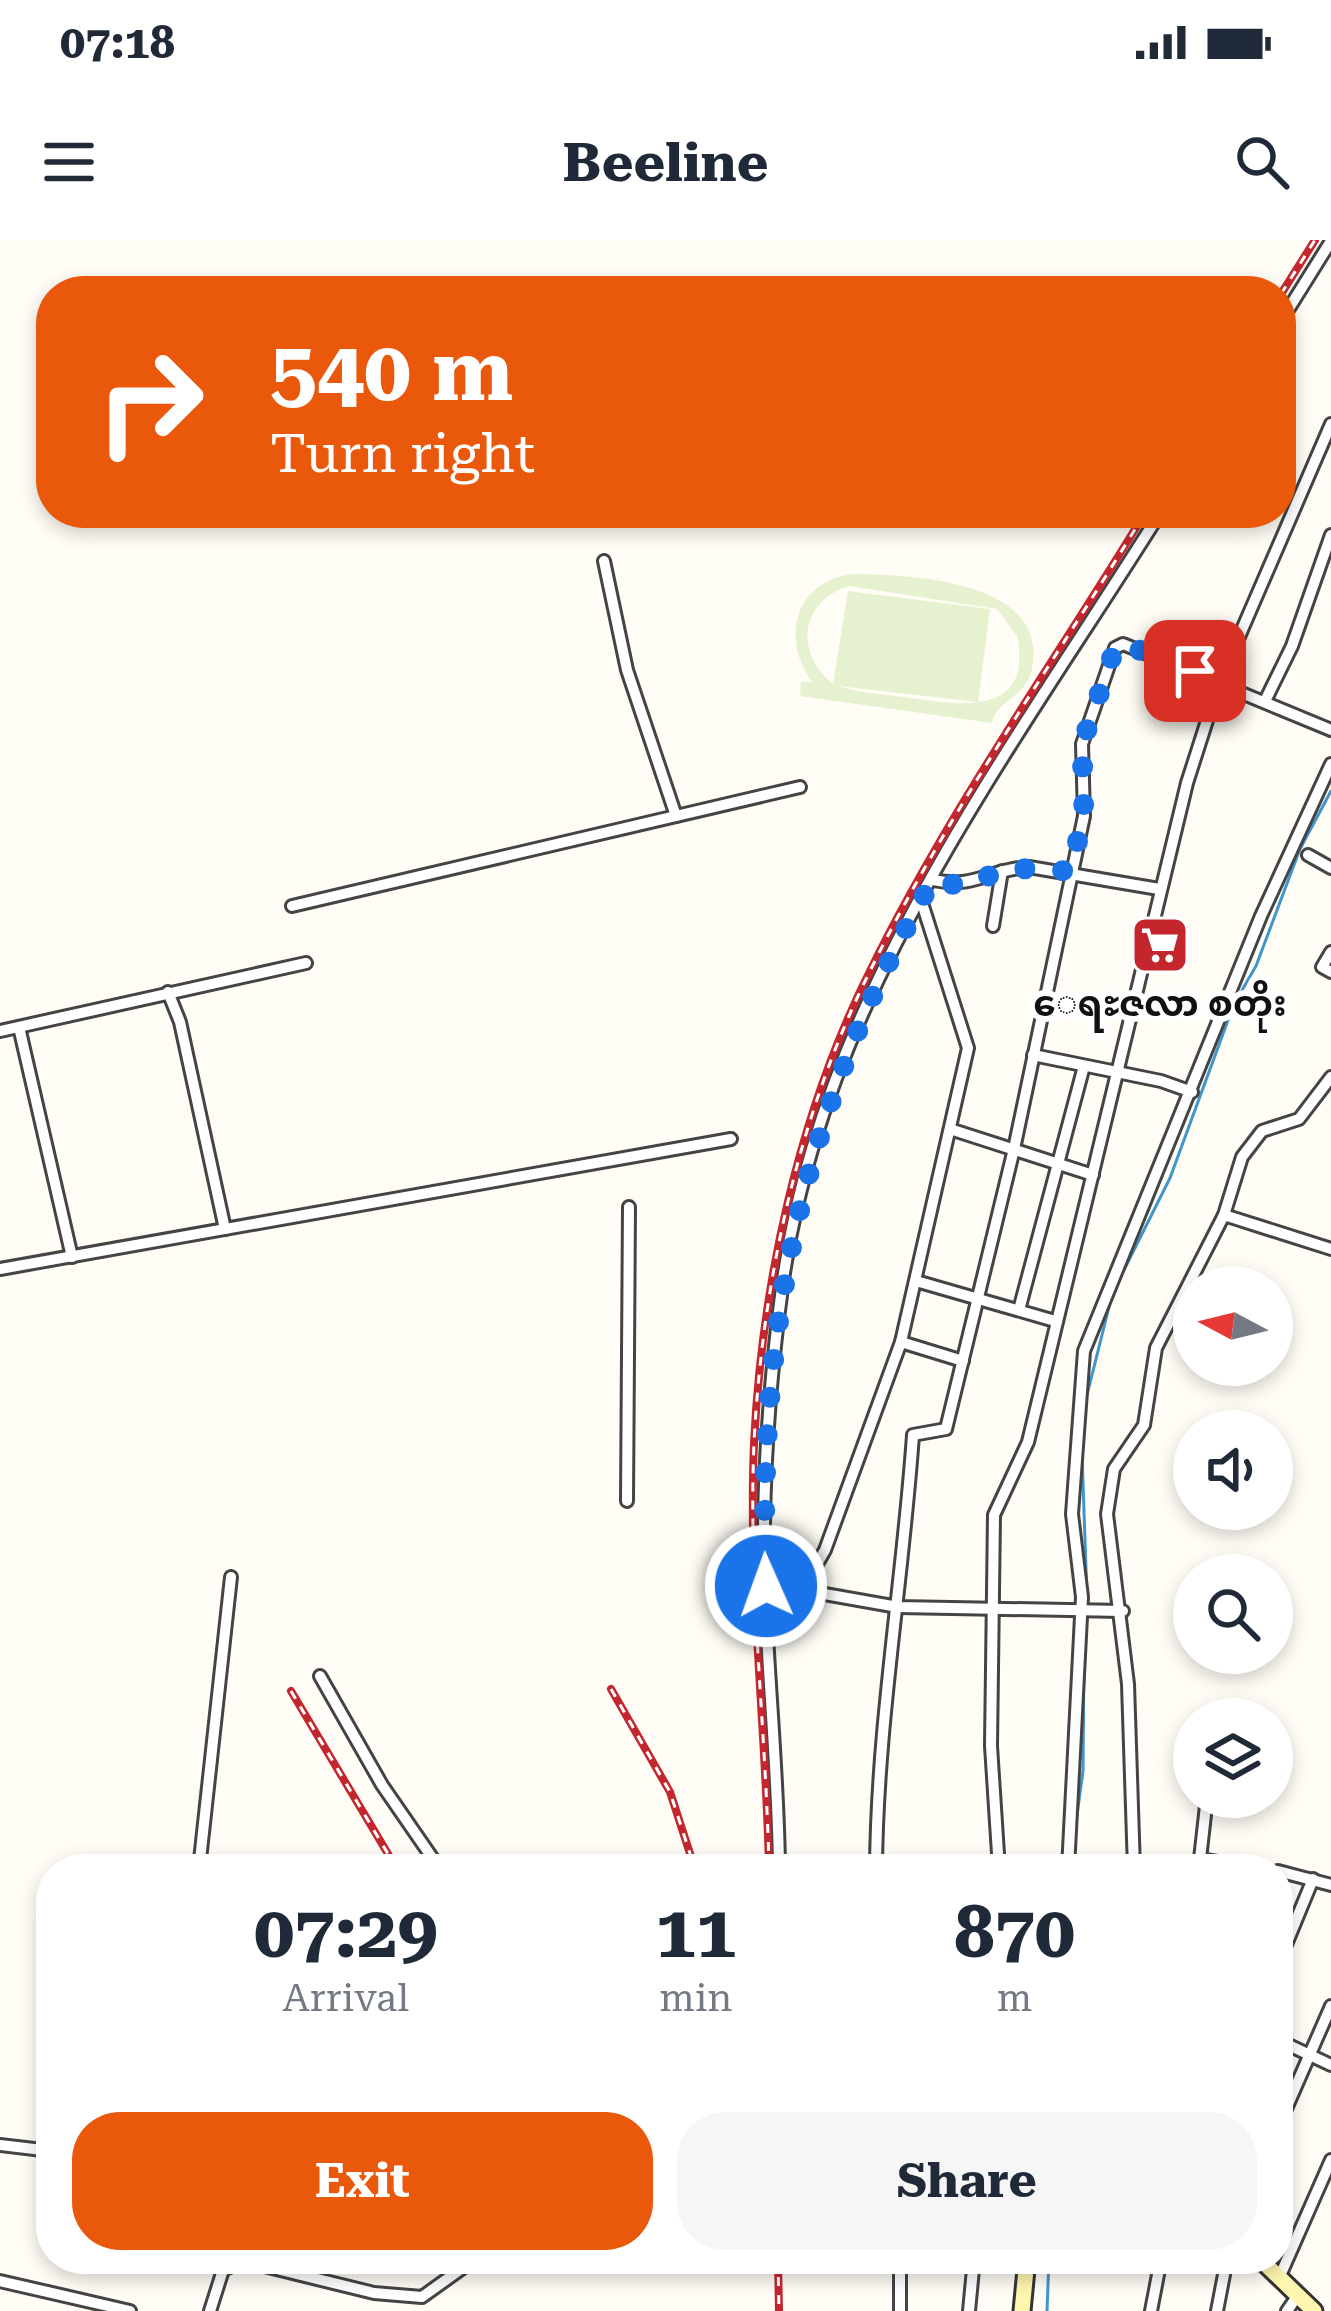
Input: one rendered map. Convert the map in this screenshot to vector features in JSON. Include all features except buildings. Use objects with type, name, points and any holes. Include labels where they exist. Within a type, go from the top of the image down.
[{"type":"street","points":[[1296,297],[1331,241]]},
{"type":"street","points":[[1296,505],[1331,424]]},
{"type":"street","points":[[778,1854],[764,1525],[784,1276],[799,1202],[836,1078],[921,900],[1151,528]]},
{"type":"street","points":[[999,1854],[991,1605],[994,1515],[1028,1442],[1160,889],[1219,683],[1286,528]]},
{"type":"street","points":[[1265,701],[1292,646],[1331,535]]},
{"type":"street","points":[[604,561],[627,670],[676,816]]},
{"type":"street","points":[[876,1854],[877,1778],[888,1720],[913,1435],[946,1429],[1014,1148],[1084,816],[1082,744],[1115,648],[1123,644],[1170,659],[1331,730]]},
{"type":"street","points":[[1070,1854],[1081,1608],[1072,1514],[1084,1352],[1261,916],[1331,764]]},
{"type":"street","points":[[292,906],[800,787]]},
{"type":"street","points":[[1308,855],[1331,868]]},
{"type":"street","points":[[933,880],[961,886],[1029,867],[1160,889]]},
{"type":"street","points":[[993,926],[1002,871]]},
{"type":"street","points":[[921,900],[968,1048],[901,1342],[825,1550],[802,1590],[898,1607],[1121,1610]]},
{"type":"street","points":[[1331,952],[1322,967],[1331,972]]},
{"type":"street","points":[[0,1031],[305,963]]},
{"type":"street","points":[[168,992],[180,1022],[225,1229]]},
{"type":"street","points":[[19,1027],[72,1257]]},
{"type":"street","points":[[1034,1055],[1192,1092]]},
{"type":"street","points":[[1019,1310],[1084,1066]]},
{"type":"street","points":[[1133,1854],[1128,1684],[1107,1514],[1114,1469],[1144,1425],[1156,1348],[1224,1215],[1242,1157],[1262,1131],[1298,1119],[1331,1077]]},
{"type":"street","points":[[952,1130],[1093,1175]]},
{"type":"street","points":[[0,1269],[731,1139]]},
{"type":"street","points":[[627,1501],[629,1207]]},
{"type":"street","points":[[1224,1215],[1331,1249]]},
{"type":"street","points":[[916,1281],[1055,1321]]},
{"type":"street","points":[[901,1342],[962,1361]]},
{"type":"street","points":[[201,1854],[231,1577]]},
{"type":"street","points":[[320,1676],[382,1786],[430,1854]]},
{"type":"street","points":[[1201,1854],[1205,1818]]},
{"type":"street","points":[[1293,1875],[1331,1885]]},
{"type":"street","points":[[1293,1928],[1313,1880]]},
{"type":"street","points":[[1293,2094],[1331,2006]]},
{"type":"street","points":[[1293,2048],[1331,2066]]},
{"type":"street","points":[[0,2145],[36,2149]]},
{"type":"street","points":[[1293,2246],[1331,2159]]},
{"type":"street","points":[[210,2311],[222,2274]]},
{"type":"street","points":[[288,2274],[422,2304],[457,2274]]},
{"type":"street","points":[[900,2274],[900,2311]]},
{"type":"street","points":[[969,2311],[971,2274]]},
{"type":"street","points":[[1022,2311],[1026,2274]]},
{"type":"street","points":[[1151,2311],[1158,2274]]},
{"type":"street","points":[[1217,2311],[1224,2274]]},
{"type":"street","points":[[1275,2274],[1314,2311]]},
{"type":"street","points":[[1279,2278],[1281,2274]]},
{"type":"street","points":[[0,2281],[130,2311]]},
{"type":"street","points":[[1287,2311],[1298,2295]]},
{"type":"street","points":[[56,2311],[59,2296]]},
{"type":"green space","points":[[853,574],[909,577],[973,589],[1001,601],[1021,618],[1032,642],[1028,681],[992,723],[800,696],[801,682],[812,682],[802,665],[796,630],[806,600],[818,588]],"holes":[[[849,586],[997,609],[1017,636],[1019,663],[1014,682],[1003,694],[978,702],[990,609],[848,591],[833,684],[812,658],[808,629],[820,603]],[[838,686],[977,702],[946,703],[871,693]]]},
{"type":"waterway","points":[[1116,1286],[1170,1178],[1234,1004],[1256,966],[1300,849],[1331,791]]},
{"type":"waterway","points":[[1084,1407],[1112,1295]]},
{"type":"waterway","points":[[1082,1453],[1087,1598]]},
{"type":"waterway","points":[[1074,1837],[1083,1771],[1084,1650]]},
{"type":"waterway","points":[[1047,2311],[1048,2274]]},
{"type":"railway","points":[[1292,276],[1315,240]]},
{"type":"railway","points":[[768,1854],[753,1549],[754,1443],[765,1322],[804,1142],[845,1026],[900,912],[1136,528]]},
{"type":"railway","points":[[611,1689],[670,1792],[690,1854]]},
{"type":"railway","points":[[291,1691],[388,1854]]},
{"type":"railway","points":[[778,2274],[779,2311]]},
{"type":"place","name":"ေရႊဇလာ စတိုး","points":[[1160,945]]},
{"type":"route","points":[[766,1586],[764,1525],[773,1372],[784,1276],[799,1202],[836,1078],[901,934],[933,880],[961,886],[1010,868],[1070,871],[1084,816],[1082,744],[1115,648],[1123,644],[1195,671]]}]
